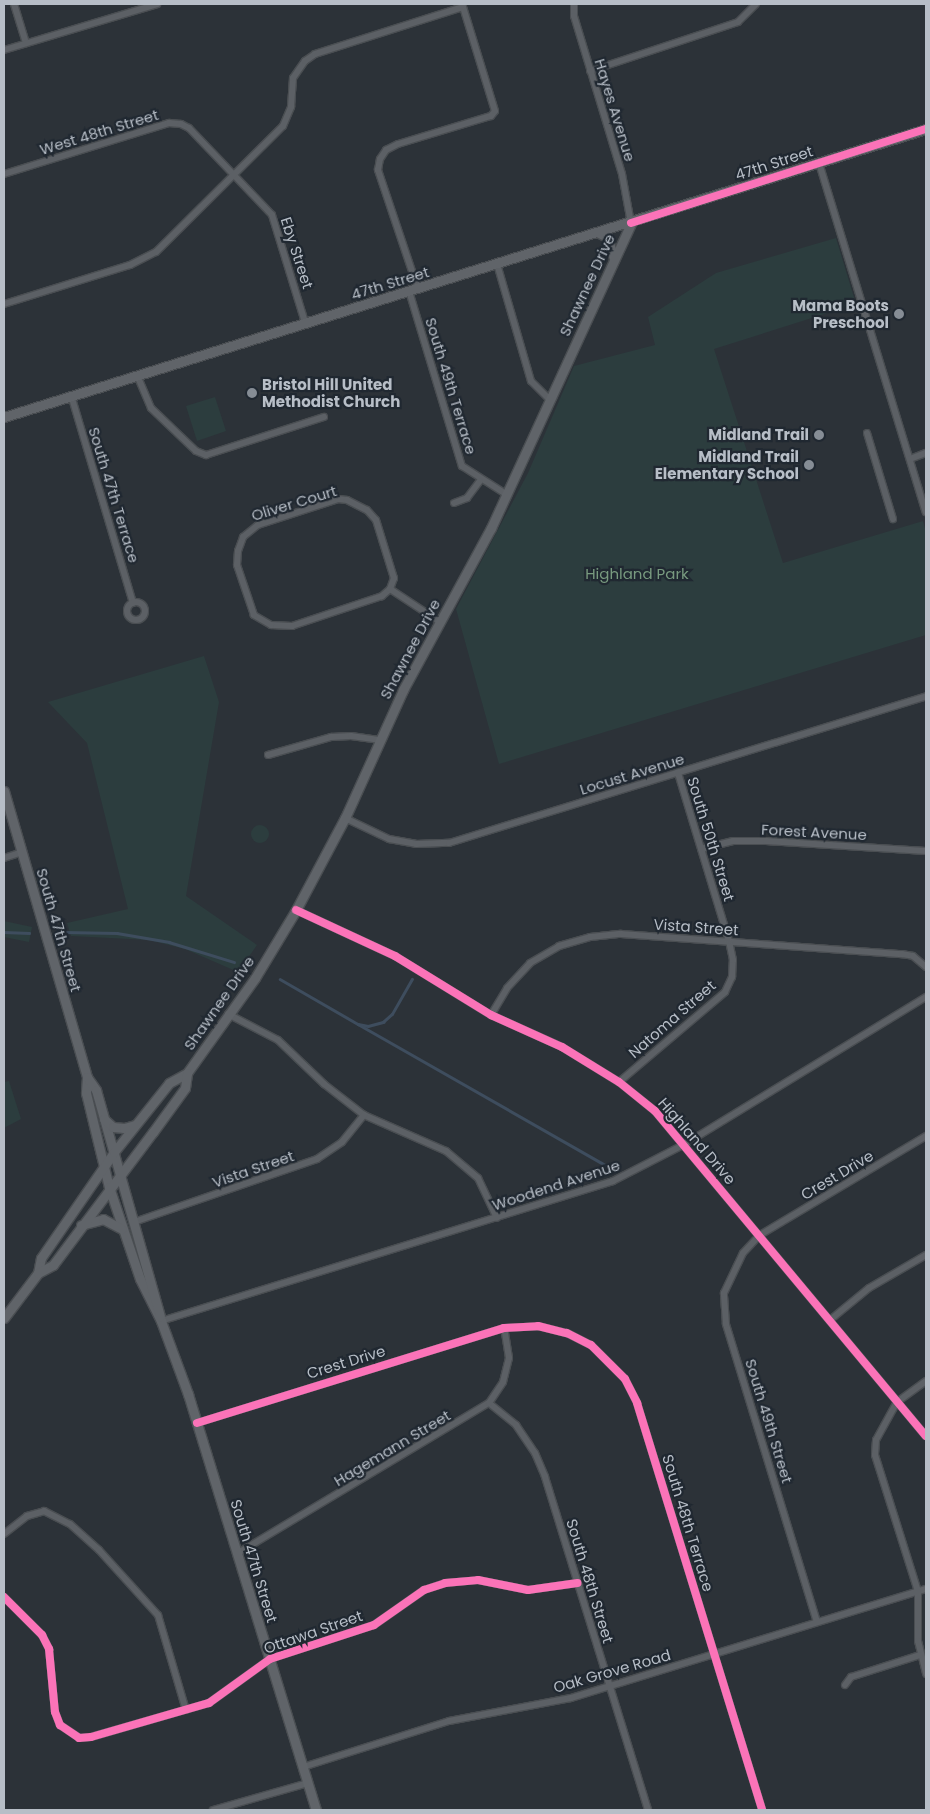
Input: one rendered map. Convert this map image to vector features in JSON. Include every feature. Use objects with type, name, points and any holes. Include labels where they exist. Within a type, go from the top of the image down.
[{"type":"main road","name":"47th Street","points":[[4,417],[926,130]]},
{"type":"main road","name":"Shawnee Drive","points":[[4,1318],[38,1273],[41,1258],[114,1152],[170,1083],[187,1073],[255,978],[296,910],[345,818],[379,740],[506,494],[631,223]]},
{"type":"main road","points":[[599,232],[607,237],[614,258]]},
{"type":"main road","name":"South 47th Street","points":[[4,791],[87,1077],[86,1093],[109,1187],[140,1279],[161,1321]]},
{"type":"main road","name":"Shawnee Drive","points":[[38,1273],[52,1266],[109,1187],[185,1088],[187,1073]]},
{"type":"main road","name":"South 47th Street","points":[[87,1077],[94,1083],[121,1173],[161,1321],[197,1423],[316,1810]]},
{"type":"main road","points":[[104,1119],[113,1127],[124,1128],[135,1124]]},
{"type":"main road","points":[[81,1225],[103,1219],[122,1230]]},
{"type":"street","points":[[14,4],[26,43]]},
{"type":"street","points":[[4,50],[157,4]]},
{"type":"street","name":"Hayes Avenue","points":[[574,4],[574,16],[622,174],[631,223]]},
{"type":"street","points":[[590,71],[738,22],[756,4]]},
{"type":"street","points":[[4,304],[142,260],[172,238],[283,126],[291,107],[291,84],[305,61],[329,49],[463,6]]},
{"type":"street","name":"South 49th Terrace","points":[[463,6],[495,111],[491,116],[386,150],[378,170],[414,290],[462,466],[480,481],[506,494]]},
{"type":"street","name":"West 48th Street","points":[[4,174],[169,123],[189,128],[236,175]]},
{"type":"street","points":[[819,163],[926,512]]},
{"type":"street","name":"Eby Street","points":[[236,175],[272,215],[278,228],[305,322]]},
{"type":"street","points":[[498,264],[531,381],[549,399]]},
{"type":"street","points":[[137,375],[151,408],[196,451],[206,455],[324,417]]},
{"type":"street","name":"South 47th Terrace","points":[[71,396],[133,603]]},
{"type":"street","points":[[867,433],[893,519]]},
{"type":"street","points":[[910,459],[926,453]]},
{"type":"street","points":[[454,503],[467,498],[480,481]]},
{"type":"street","name":"Oliver Court","points":[[338,499],[347,500],[367,510],[376,520],[394,578],[390,589],[382,596],[292,626],[271,625],[254,615],[237,565],[240,545],[243,537],[258,524],[338,499]]},
{"type":"street","points":[[390,589],[440,622]]},
{"type":"street","name":"Locust Avenue","points":[[345,818],[389,839],[416,844],[449,843],[926,696]]},
{"type":"street","points":[[268,755],[331,737],[351,736],[379,740]]},
{"type":"street","name":"South 50th Street","points":[[678,773],[728,941]]},
{"type":"street","name":"Forest Avenue","points":[[701,849],[733,841],[766,841],[926,851]]},
{"type":"street","points":[[4,858],[22,852]]},
{"type":"street","name":"Highland Drive","points":[[296,910],[395,956],[491,1015],[562,1047],[619,1082],[656,1111],[926,1436]]},
{"type":"street","name":"Vista Street","points":[[491,1015],[507,988],[530,963],[559,946],[590,937],[621,934],[902,954],[913,956],[926,967]]},
{"type":"street","name":"Natoma Street","points":[[619,1082],[725,992],[732,977],[733,960],[728,941]]},
{"type":"street","name":"Woodend Avenue","points":[[161,1321],[613,1182],[685,1144],[926,997]]},
{"type":"street","points":[[228,1014],[278,1040],[324,1084],[364,1115],[446,1151],[478,1178],[497,1218]]},
{"type":"street","name":"Vista Street","points":[[134,1222],[318,1159],[342,1142],[364,1115]]},
{"type":"street","name":"Crest Drive","points":[[760,1235],[926,1136]]},
{"type":"street","name":"South 49th Street","points":[[760,1235],[743,1253],[731,1273],[724,1294],[724,1313],[816,1622]]},
{"type":"street","points":[[830,1320],[868,1288],[926,1255]]},
{"type":"street","name":"South 48th Terrace","points":[[504,1328],[538,1326],[567,1333],[591,1345],[625,1379],[637,1403],[762,1810]]},
{"type":"street","name":"Crest Drive","points":[[197,1423],[504,1328]]},
{"type":"street","name":"Hagemann Street","points":[[238,1553],[489,1403],[503,1382],[509,1358],[504,1328]]},
{"type":"street","points":[[926,1381],[897,1402],[876,1440],[875,1455],[918,1591],[920,1655],[926,1674]]},
{"type":"street","name":"South 48th Street","points":[[489,1403],[516,1426],[535,1453],[578,1583],[648,1810]]},
{"type":"street","points":[[4,1534],[27,1516],[44,1511],[70,1524],[99,1550],[158,1615],[186,1710]]},
{"type":"street","name":"Ottawa Street","points":[[4,1597],[42,1635],[50,1648],[55,1712],[64,1728],[79,1738],[91,1737],[186,1710],[223,1695],[270,1659],[374,1625],[424,1590],[445,1582],[478,1580],[528,1590],[578,1583]]},
{"type":"street","name":"Oak Grove Road","points":[[303,1767],[449,1721],[538,1705],[609,1686],[926,1589]]},
{"type":"street","points":[[844,1685],[851,1677],[920,1655]]},
{"type":"street","points":[[212,1810],[308,1783]]},
{"type":"green space","name":"Highland Park","points":[[836,238],[856,304],[714,349],[783,563],[923,521],[926,532],[926,635],[499,764],[456,609],[528,473],[574,366],[655,345],[648,317],[716,273]]},
{"type":"green space","points":[[215,397],[226,431],[197,441],[186,406]]},
{"type":"green space","points":[[204,656],[219,702],[186,896],[257,945],[238,972],[185,949],[149,940],[71,936],[67,923],[128,909],[87,743],[48,702]]},
{"type":"green space","points":[[260,825],[266,828],[269,834],[266,840],[260,843],[254,840],[251,834],[254,828]]},
{"type":"green space","points":[[4,921],[32,927],[29,942],[4,937]]},
{"type":"green space","points":[[9,1081],[21,1119],[4,1128],[4,1082]]},
{"type":"waterway","points":[[4,932],[29,933]]},
{"type":"waterway","points":[[63,932],[117,933],[169,942],[234,962]]},
{"type":"waterway","points":[[280,979],[358,1024],[368,1026],[383,1022],[392,1014],[412,979]]},
{"type":"waterway","points":[[358,1024],[607,1166]]},
{"type":"cycle path","points":[[631,223],[926,129]]},
{"type":"cycle path","points":[[296,910],[395,956],[491,1015],[562,1047],[619,1082],[655,1111],[926,1436]]},
{"type":"cycle path","points":[[197,1423],[504,1328],[538,1326],[567,1333],[591,1345],[625,1379],[637,1403],[762,1810]]},
{"type":"cycle path","points":[[4,1597],[42,1635],[49,1649],[55,1712],[60,1725],[79,1738],[91,1737],[209,1703],[270,1659],[374,1625],[424,1590],[445,1583],[478,1580],[528,1590],[578,1583]]},
{"type":"place","name":"Mama Boots Preschool","points":[[899,314]]},
{"type":"place","name":"Bristol Hill United Methodist Church","points":[[252,393]]},
{"type":"place","name":"Midland Trail","points":[[819,435]]},
{"type":"place","name":"Midland Trail Elementary School","points":[[809,465]]}]
